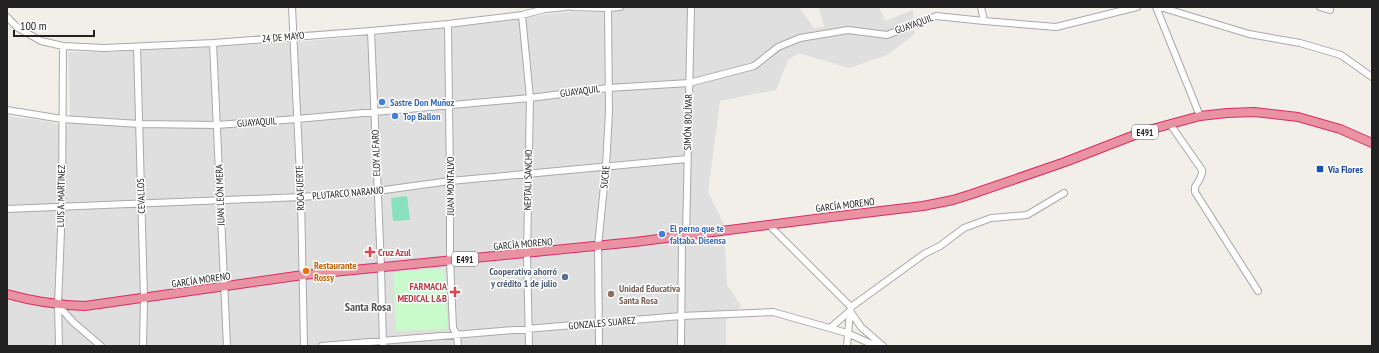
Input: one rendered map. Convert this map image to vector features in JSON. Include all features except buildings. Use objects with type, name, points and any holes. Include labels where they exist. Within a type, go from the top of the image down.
[{"type":"highway","name":"E491","points":[[1170,124],[1200,116],[1254,112],[1298,117],[1340,129],[1372,143]]},
{"type":"highway","name":"GARCÍA MORENO","points":[[7,294],[31,301],[58,305],[85,306],[223,288],[303,275],[450,260],[527,254],[686,236],[923,206],[953,200],[972,194],[1170,124]]},
{"type":"street","name":"ROCAFUERTE","points":[[292,7],[301,197],[304,346]]},
{"type":"street","name":"24 DE MAYO","points":[[7,17],[18,28],[41,41],[63,46],[104,48],[213,43],[371,31],[522,15],[544,9],[566,7]]},
{"type":"street","points":[[571,7],[620,7]]},
{"type":"street","name":"SIMÓN BOLÍVAR","points":[[681,346],[682,242],[686,236],[691,7]]},
{"type":"street","points":[[981,7],[984,21]]},
{"type":"street","name":"GUAYAQUIL","points":[[7,110],[62,119],[139,124],[217,124],[298,119],[530,98],[608,88],[689,83],[754,66],[778,47],[800,38],[848,30],[887,35],[936,16],[1056,27],[1137,7]]},
{"type":"street","points":[[1156,7],[1200,116]]},
{"type":"street","points":[[1160,7],[1249,34],[1300,43],[1341,55],[1372,77]]},
{"type":"street","points":[[1320,7],[1330,10]]},
{"type":"street","name":"SUCRE","points":[[600,346],[598,246],[606,166],[609,112],[608,8]]},
{"type":"street","name":"NEPTALI SANCHO","points":[[522,15],[530,98],[527,254],[528,346]]},
{"type":"street","name":"JUAN MONTALVO","points":[[448,24],[450,260],[453,328],[457,335],[458,346]]},
{"type":"street","name":"ELOY ALFARO","points":[[371,31],[383,344]]},
{"type":"street","name":"JUAN LEÓN MERA","points":[[213,43],[223,288],[227,346]]},
{"type":"street","name":"LUIS A. MARTINEZ","points":[[59,346],[58,305],[62,206],[63,46]]},
{"type":"street","name":"CEVALLOS","points":[[136,47],[144,298],[143,346]]},
{"type":"street","points":[[1170,124],[1202,170],[1203,174],[1194,187],[1195,192],[1258,291]]},
{"type":"street","name":"PLUTARCO NARANJO","points":[[7,209],[301,197],[377,191],[450,180],[687,159]]},
{"type":"street","points":[[830,328],[851,309],[924,254],[940,246],[964,228],[991,218],[1027,215],[1064,193]]},
{"type":"street","points":[[769,225],[851,309],[861,327],[882,346]]},
{"type":"street","points":[[58,305],[73,322],[101,346]]},
{"type":"street","points":[[846,346],[851,309]]},
{"type":"street","name":"GONZALES SUAREZ","points":[[322,346],[383,344],[457,335],[681,316],[773,312],[848,333],[876,346]]},
{"type":"shaded area","points":[[614,7],[799,7],[814,28],[824,27],[819,7],[879,7],[885,21],[913,10],[915,34],[887,55],[849,68],[799,53],[788,60],[776,90],[720,101],[708,192],[724,224],[727,285],[741,306],[726,320],[726,346],[7,346],[7,116],[45,121],[68,126],[70,115],[68,52],[111,52],[297,42],[516,20],[566,12],[614,12]]},
{"type":"green space","points":[[407,196],[410,220],[393,221],[391,198]]},
{"type":"green space","points":[[444,269],[448,329],[396,331],[393,272]]},
{"type":"place","name":"Sastre Don Muñoz","points":[[382,102]]},
{"type":"place","name":"Top Ballon","points":[[395,116]]},
{"type":"place","name":"Vía Flores","points":[[1320,169]]},
{"type":"place","name":"El perno que te faltaba. Disensa","points":[[662,234]]},
{"type":"place","name":"Cruz Azul","points":[[370,252]]},
{"type":"place","name":"Restaurante Rossy","points":[[306,271]]},
{"type":"place","name":"Cooperativa ahorró y crédito 1 de julio","points":[[565,277]]},
{"type":"place","name":"FARMACIA MEDICAL L&B","points":[[455,292]]},
{"type":"place","name":"Unidad Educativa Santa Rosa","points":[[611,294]]},
{"type":"district","name":"Santa Rosa","points":[[368,306]]}]
